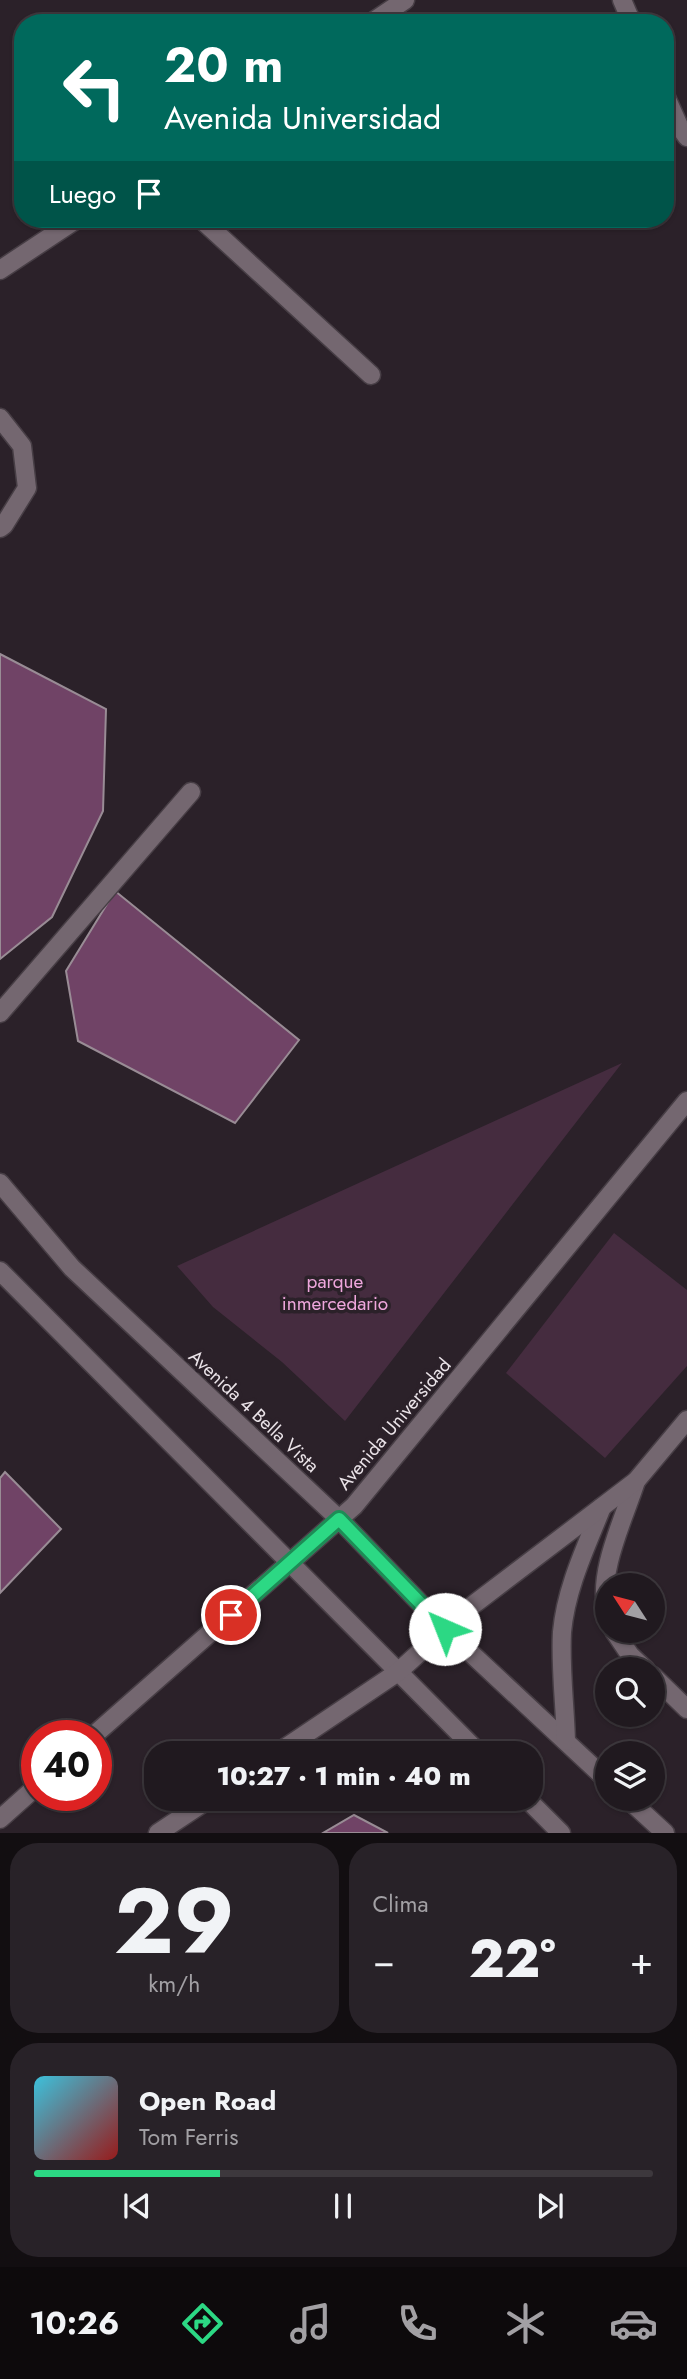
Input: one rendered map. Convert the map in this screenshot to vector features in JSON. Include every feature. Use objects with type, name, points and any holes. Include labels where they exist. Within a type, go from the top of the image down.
[{"type":"street","points":[[384,14],[405,0]]},
{"type":"street","points":[[674,115],[687,137]]},
{"type":"street","points":[[0,270],[63,228]]},
{"type":"street","points":[[211,228],[371,375]]},
{"type":"street","points":[[0,418],[23,446],[27,488],[0,528]]},
{"type":"street","points":[[0,1013],[191,792]]},
{"type":"street","name":"Avenida Universidad","points":[[111,1720],[354,1506],[687,1101]]},
{"type":"street","name":"Avenida 4 Bella Vista","points":[[0,1183],[72,1268],[339,1519],[445,1629],[595,1769]]},
{"type":"street","points":[[0,1271],[467,1741]]},
{"type":"street","points":[[295,1741],[398,1672],[465,1611],[636,1481],[687,1420]]},
{"type":"street","points":[[606,1573],[636,1481]]},
{"type":"street","points":[[566,1741],[562,1633],[564,1620],[576,1573],[603,1506]]},
{"type":"street","points":[[622,1643],[633,1657]]},
{"type":"street","points":[[665,1688],[687,1709]]},
{"type":"street","points":[[0,1819],[21,1800]]},
{"type":"street","points":[[158,1833],[191,1811]]},
{"type":"street","points":[[539,1811],[561,1833]]},
{"type":"street","points":[[641,1811],[665,1833]]},
{"type":"green space","name":"parque inmercedario","points":[[622,1063],[345,1421],[282,1362],[213,1307],[177,1266]]},
{"type":"green space","points":[[614,1233],[687,1290],[687,1366],[605,1458],[506,1373]]},
{"type":"building","points":[[0,654],[106,709],[103,811],[52,917],[0,959]]},
{"type":"building","points":[[115,891],[299,1040],[235,1123],[78,1041],[66,971]]},
{"type":"building","points":[[5,1472],[61,1529],[0,1593],[0,1478]]},
{"type":"building","points":[[354,1815],[388,1833],[323,1833]]},
{"type":"route","points":[[231,1615],[339,1519],[445,1629]]}]
